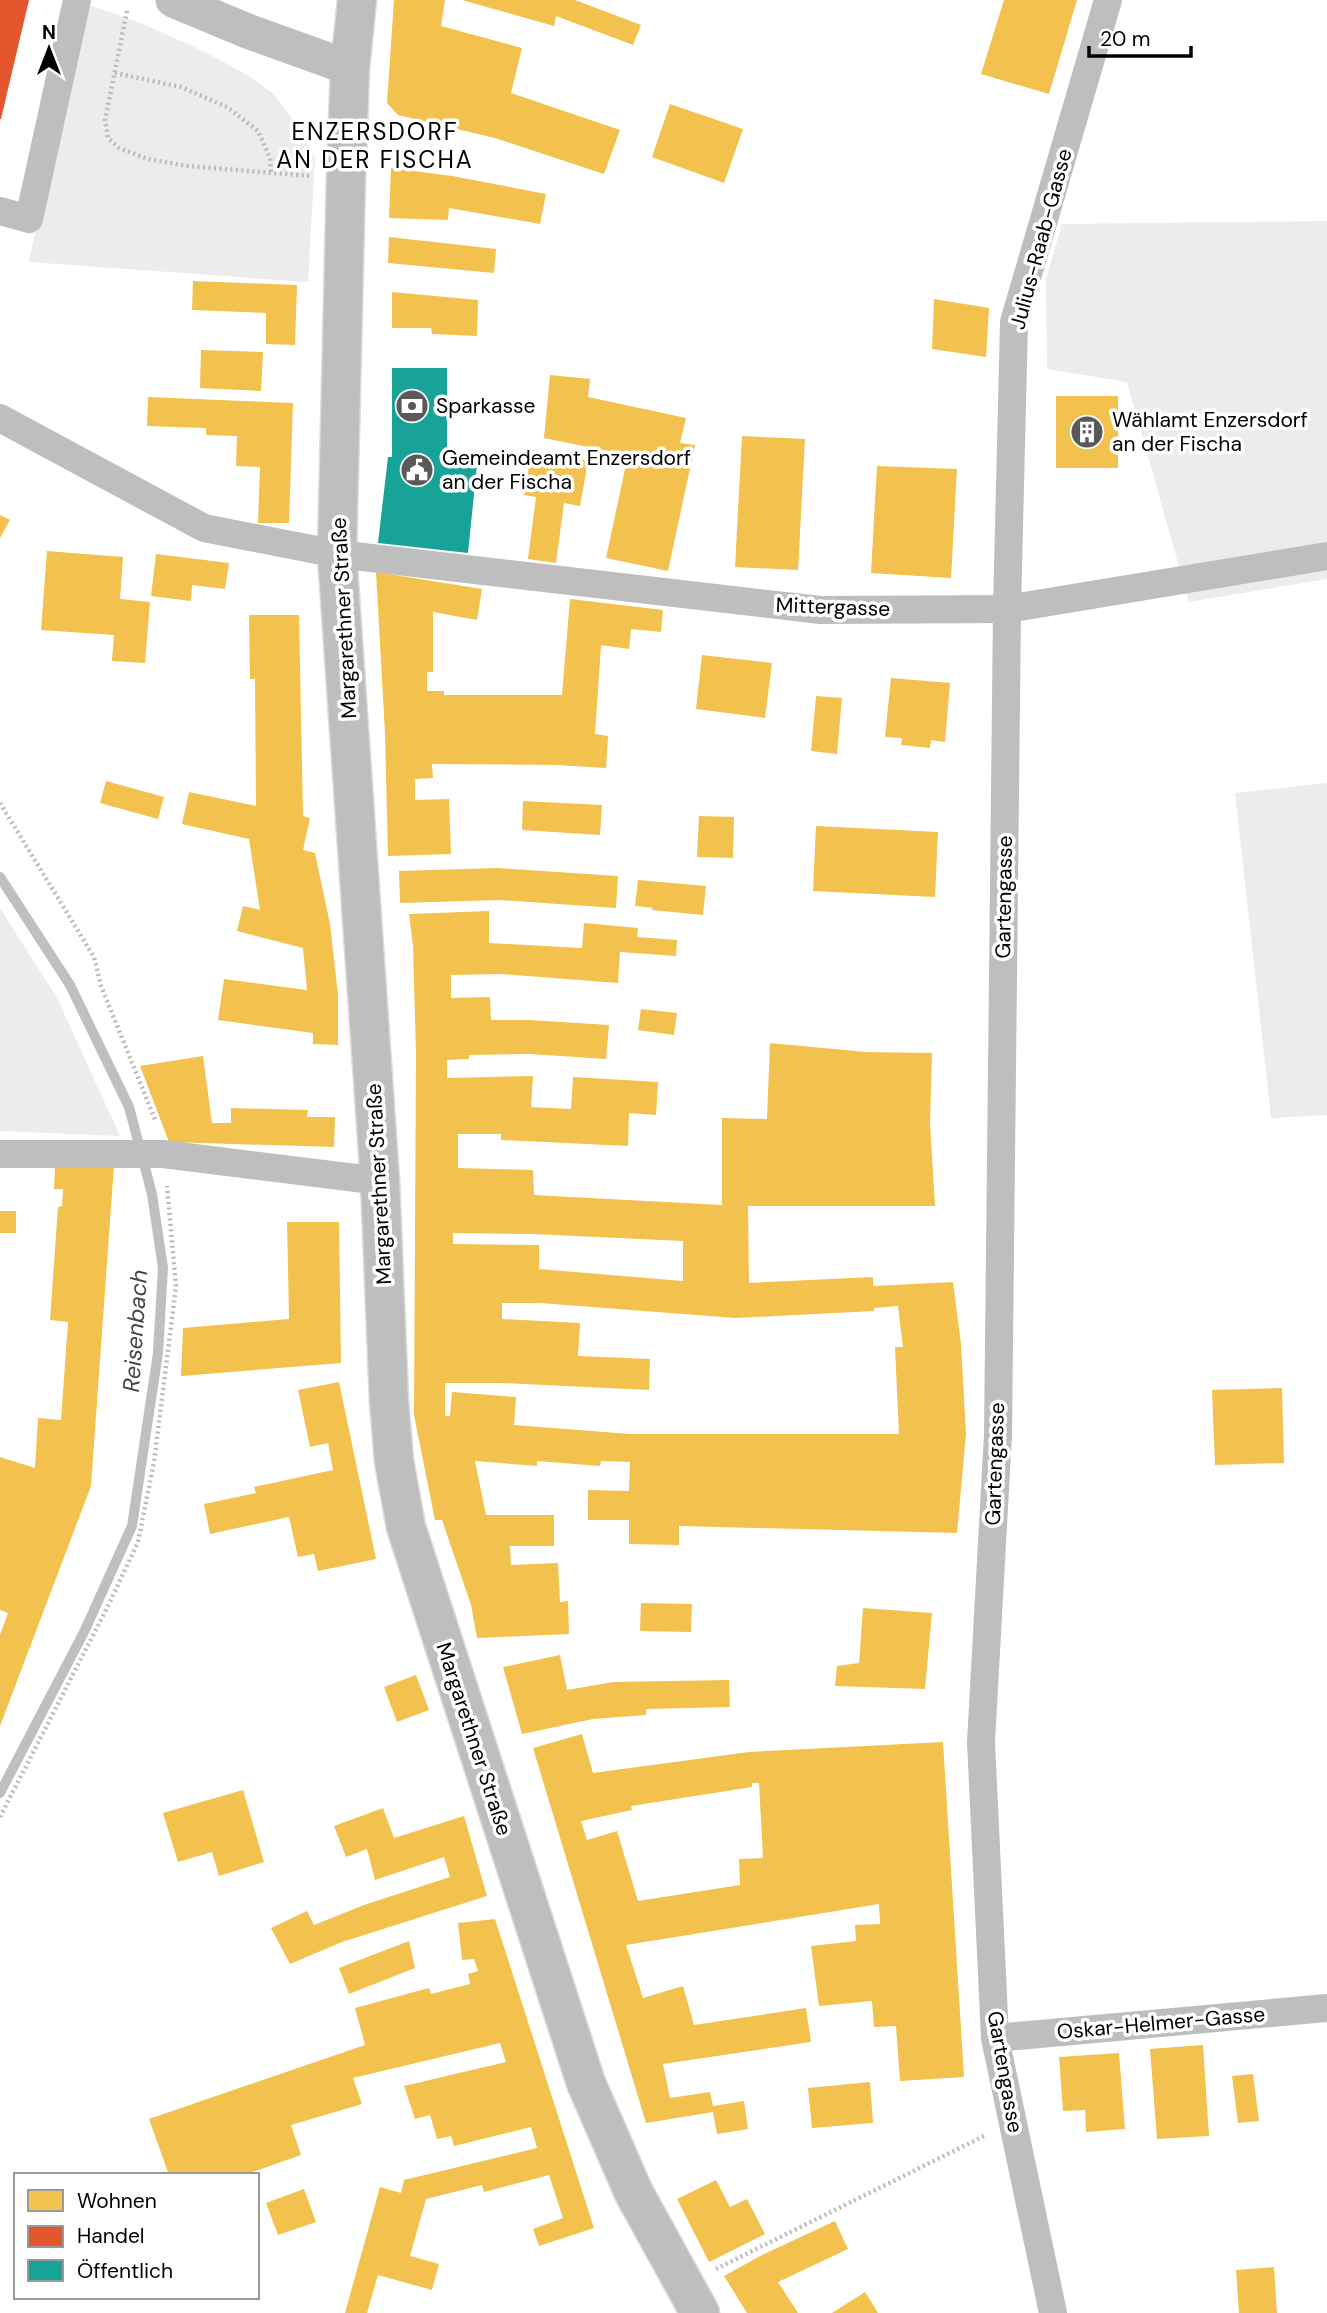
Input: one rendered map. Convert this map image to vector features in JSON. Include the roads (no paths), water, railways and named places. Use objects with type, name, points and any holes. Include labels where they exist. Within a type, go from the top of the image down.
[{"type":"main road","name":"Margarethner Straße","points":[[357,0],[350,68],[337,554],[380,1181],[394,1461],[406,1527],[586,2083],[634,2193],[692,2299]]},
{"type":"street","points":[[0,211],[29,219],[77,0]]},
{"type":"street","points":[[173,0],[250,32],[350,68]]},
{"type":"street","name":"Julius-Raab-Gasse","points":[[1007,609],[1014,322],[1108,0]]},
{"type":"street","name":"Mittergasse","points":[[0,418],[204,528],[337,554],[820,610],[1007,609],[1327,556]]},
{"type":"street","name":"Gartengasse","points":[[1007,609],[998,1435],[981,1742],[995,2038],[1053,2313]]},
{"type":"street","points":[[0,1154],[163,1153],[380,1181]]},
{"type":"street","name":"Oskar-Helmer-Gasse","points":[[995,2038],[1327,2008]]},
{"type":"waterway","name":"Reisenbach","points":[[0,877],[70,985],[129,1107],[152,1194],[163,1268],[158,1353],[132,1526],[85,1630],[0,1793]]},
{"type":"place","name":"Sparkasse","points":[[412,406]]},
{"type":"place","name":"Wählamt Enzersdorf an der Fischa","points":[[1087,432]]},
{"type":"place","name":"Gemeindeamt Enzersdorf an der Fischa","points":[[417,470]]},
{"type":"district","name":"ENZERSDORF AN DER FISCHA","points":[[375,146]]}]
